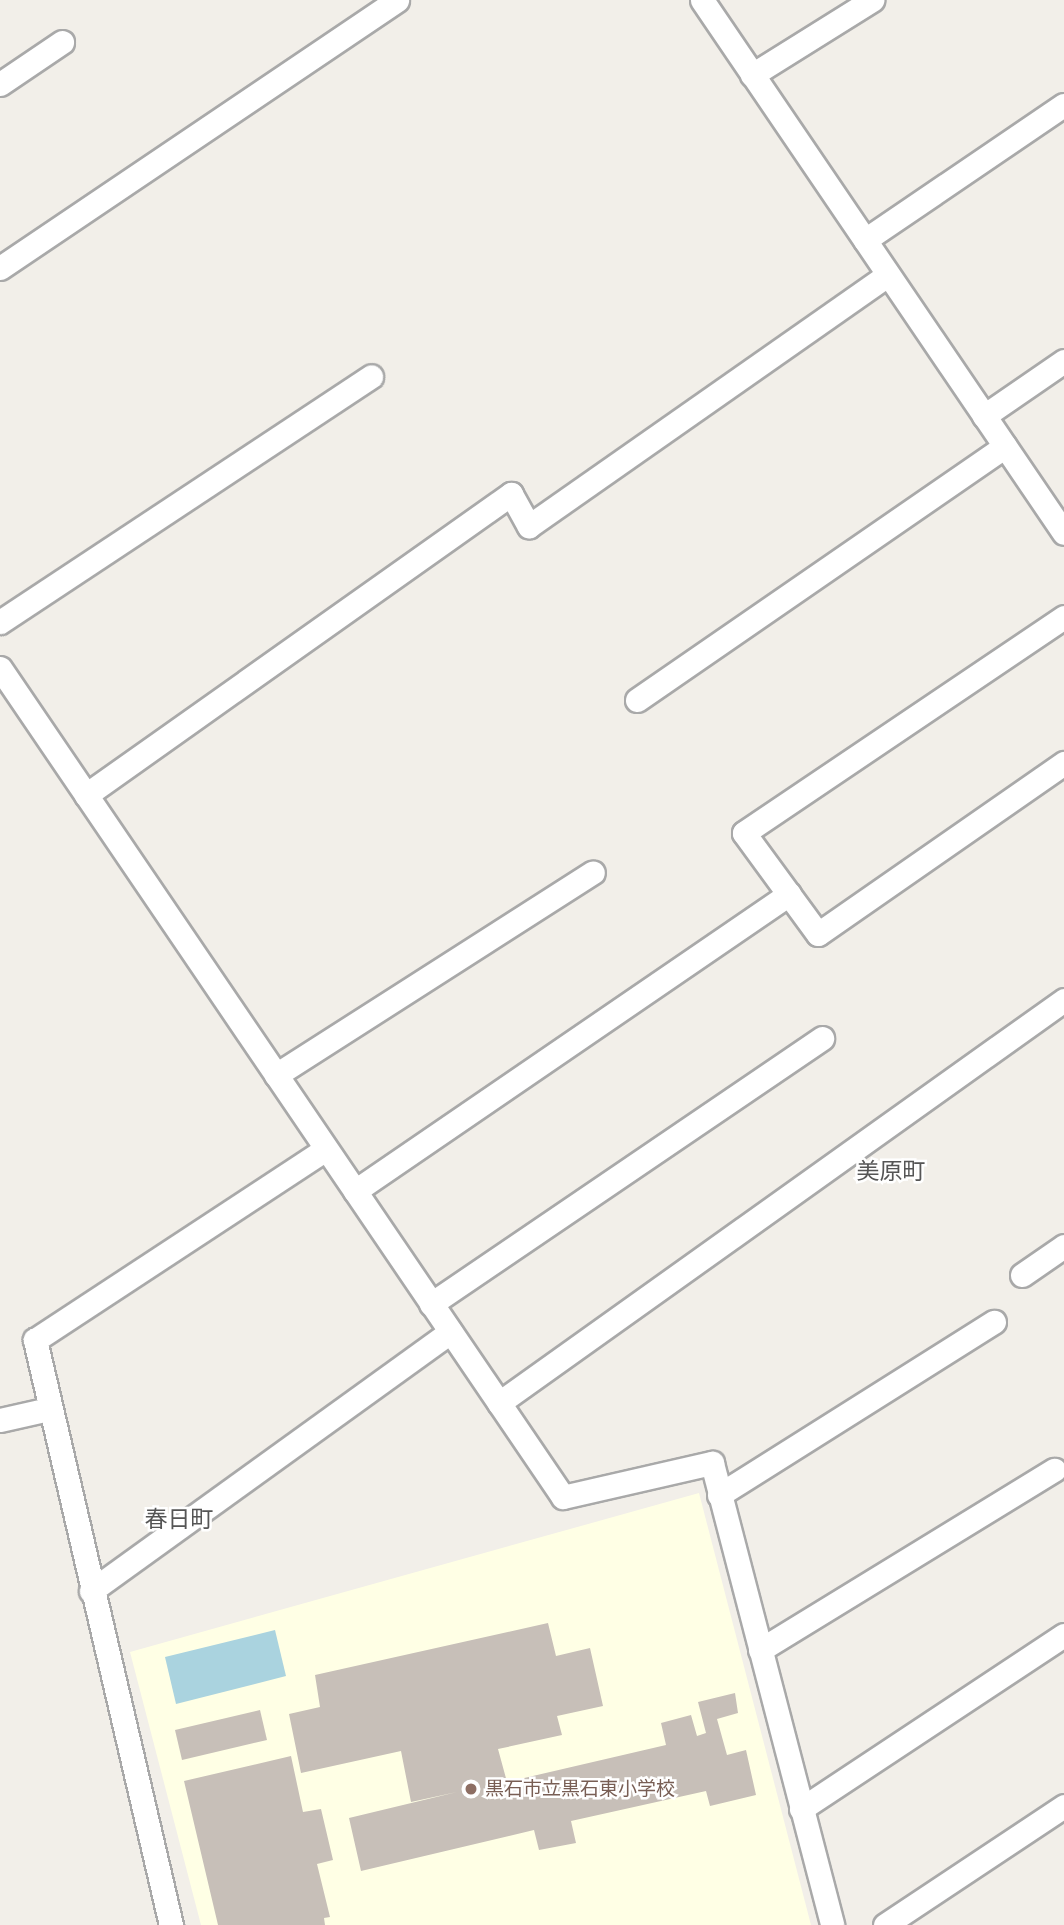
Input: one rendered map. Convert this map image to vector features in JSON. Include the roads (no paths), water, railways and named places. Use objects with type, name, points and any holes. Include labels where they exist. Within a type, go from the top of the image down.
[{"type":"street","points":[[0,268],[397,0]]},
{"type":"street","points":[[702,0],[1062,527]]},
{"type":"street","points":[[752,75],[872,0]]},
{"type":"street","points":[[0,84],[62,42]]},
{"type":"street","points":[[865,240],[1064,105]]},
{"type":"street","points":[[86,795],[511,494],[529,526],[888,275]]},
{"type":"street","points":[[984,416],[1064,361]]},
{"type":"street","points":[[0,622],[371,376]]},
{"type":"street","points":[[637,700],[1005,446]]},
{"type":"street","points":[[1064,617],[744,834],[818,934],[1064,763]]},
{"type":"street","points":[[0,668],[563,1497],[712,1463],[832,1925]]},
{"type":"street","points":[[276,1075],[593,872]]},
{"type":"street","points":[[355,1191],[789,894]]},
{"type":"street","points":[[499,1403],[1064,1000]]},
{"type":"street","points":[[431,1304],[822,1038]]},
{"type":"street","points":[[171,1925],[91,1591],[35,1340],[326,1149]]},
{"type":"street","points":[[1022,1275],[1064,1246]]},
{"type":"street","points":[[719,1495],[994,1322]]},
{"type":"street","points":[[91,1591],[450,1332]]},
{"type":"street","points":[[0,1420],[49,1409]]},
{"type":"street","points":[[760,1650],[1054,1470]]},
{"type":"street","points":[[801,1809],[1064,1635]]},
{"type":"street","points":[[885,1925],[1064,1806]]},
{"type":"water","points":[[275,1630],[286,1676],[176,1704],[165,1657]]},
{"type":"place","name":"黒石市立黒石東小学校","points":[[471,1789]]},
{"type":"district","name":"美原町","points":[[891,1171]]},
{"type":"district","name":"春日町","points":[[179,1519]]}]
